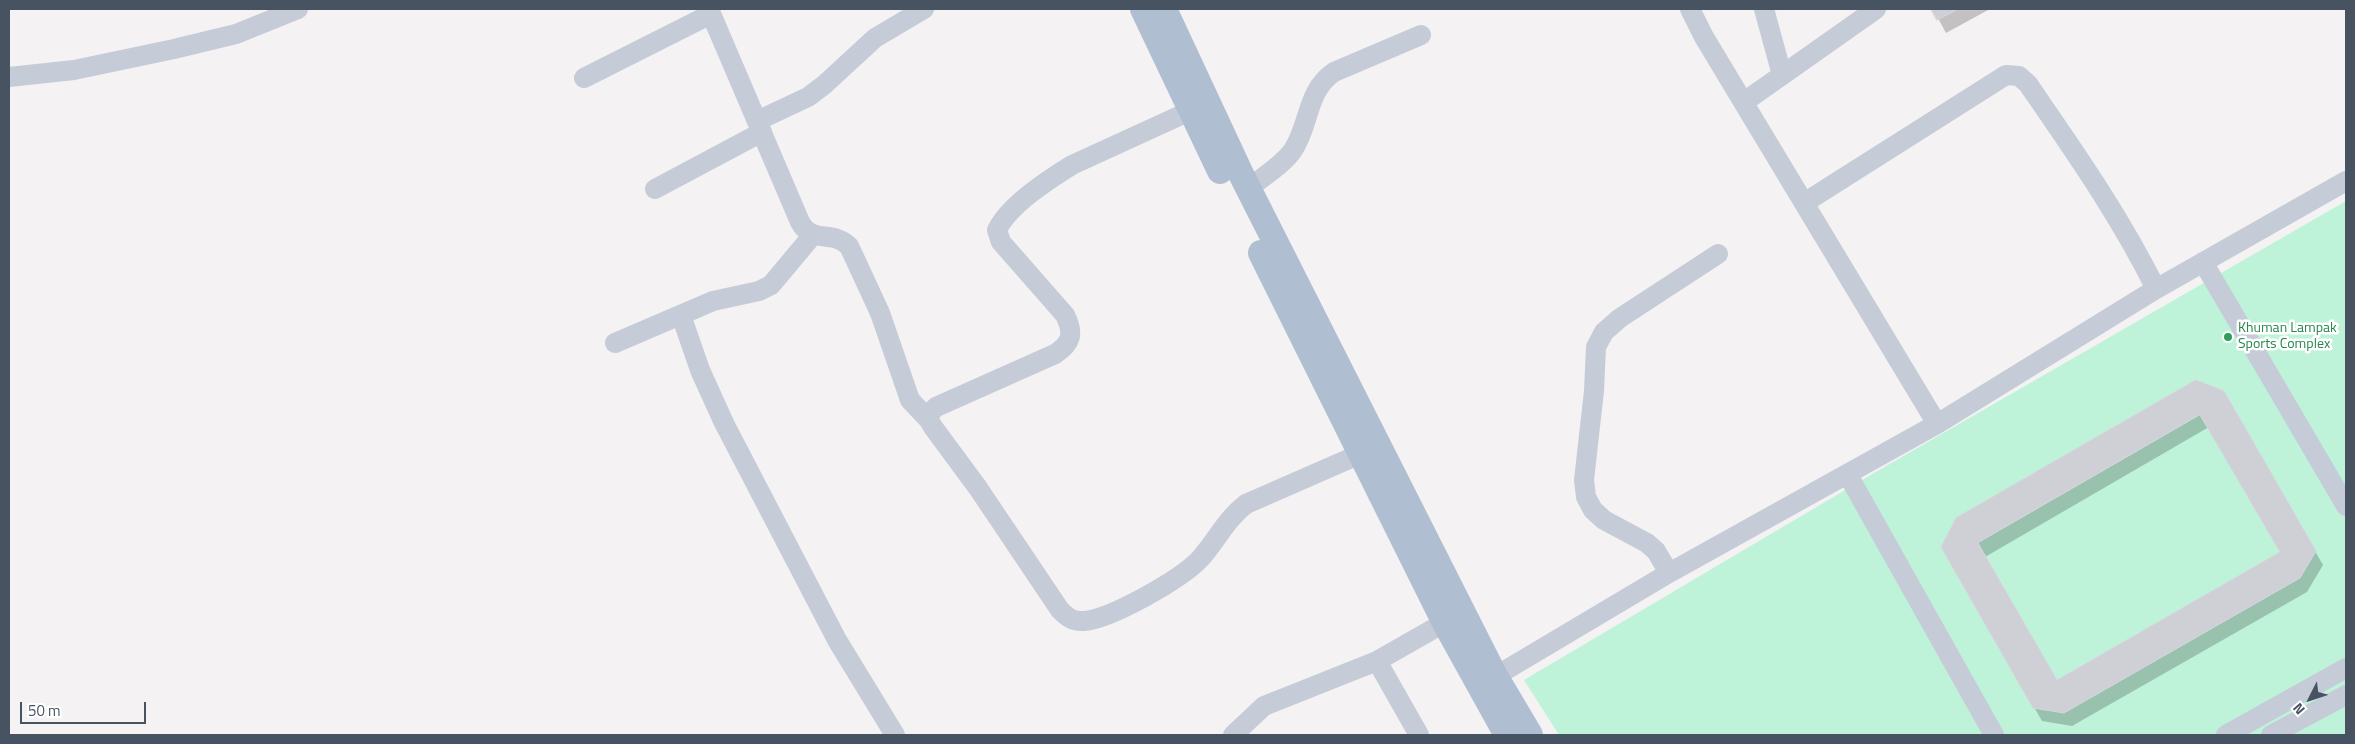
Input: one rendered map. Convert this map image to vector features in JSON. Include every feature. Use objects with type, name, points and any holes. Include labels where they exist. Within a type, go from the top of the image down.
[{"type":"main road","points":[[1143,9],[1190,111],[1369,450],[1487,681],[1507,735]]},
{"type":"main road","points":[[1164,9],[1369,450]]},
{"type":"main road","points":[[1487,681],[1530,735]]},
{"type":"street","points":[[9,77],[74,70],[174,49],[236,34],[298,9]]},
{"type":"street","points":[[655,188],[808,97],[824,85],[875,38],[924,9]]},
{"type":"street","points":[[1690,9],[1704,37],[1937,424]]},
{"type":"street","points":[[1764,9],[1782,75]]},
{"type":"street","points":[[1744,102],[1876,9]]},
{"type":"street","points":[[584,78],[710,12],[800,222],[807,233],[812,236],[842,239],[849,246],[880,313],[910,400],[929,420],[978,488],[1060,610],[1069,618],[1082,621],[1097,618],[1177,579],[1200,559],[1232,514],[1246,504],[1369,450]]},
{"type":"street","points":[[1248,188],[1292,153],[1298,143],[1312,99],[1323,79],[1343,68],[1421,35]]},
{"type":"street","points":[[1804,202],[2006,75],[2019,76],[2028,84],[2103,194],[2139,255],[2156,289]]},
{"type":"street","points":[[929,420],[930,413],[936,407],[1055,354],[1064,348],[1072,337],[1071,328],[1065,315],[1001,242],[997,230],[1002,221],[1054,177],[1072,165],[1190,111]]},
{"type":"street","points":[[1487,681],[1669,573],[1937,424],[2156,289],[2346,181]]},
{"type":"street","points":[[615,343],[713,301],[759,291],[771,285],[812,236]]},
{"type":"street","points":[[1669,573],[1656,551],[1647,543],[1604,520],[1593,510],[1586,497],[1584,480],[1594,391],[1596,348],[1604,332],[1620,318],[1718,254]]},
{"type":"street","points":[[2203,262],[2346,506]]},
{"type":"street","points":[[681,315],[700,370],[724,423],[837,640],[895,735]]},
{"type":"street","points":[[1848,475],[1994,735]]},
{"type":"street","points":[[1233,735],[1264,706],[1382,658],[1453,617]]},
{"type":"street","points":[[1382,658],[1419,735]]},
{"type":"street","points":[[2226,735],[2346,668]]},
{"type":"street","points":[[2271,735],[2346,695]]},
{"type":"green space","name":"Khuman Lampak Sports Complex","points":[[2346,201],[2346,735],[1559,735],[1524,680],[1874,473]]},
{"type":"building","points":[[1931,9],[1958,9],[1937,20]]},
{"type":"building","points":[[2196,380],[2224,391],[2316,551],[2300,578],[2064,713],[2033,708],[1941,547],[1956,518]],"holes":[[[2200,415],[2280,552],[2057,680],[1978,543]]]},
{"type":"place","name":"Khuman Lampak Sports Complex","points":[[2228,337]]}]
